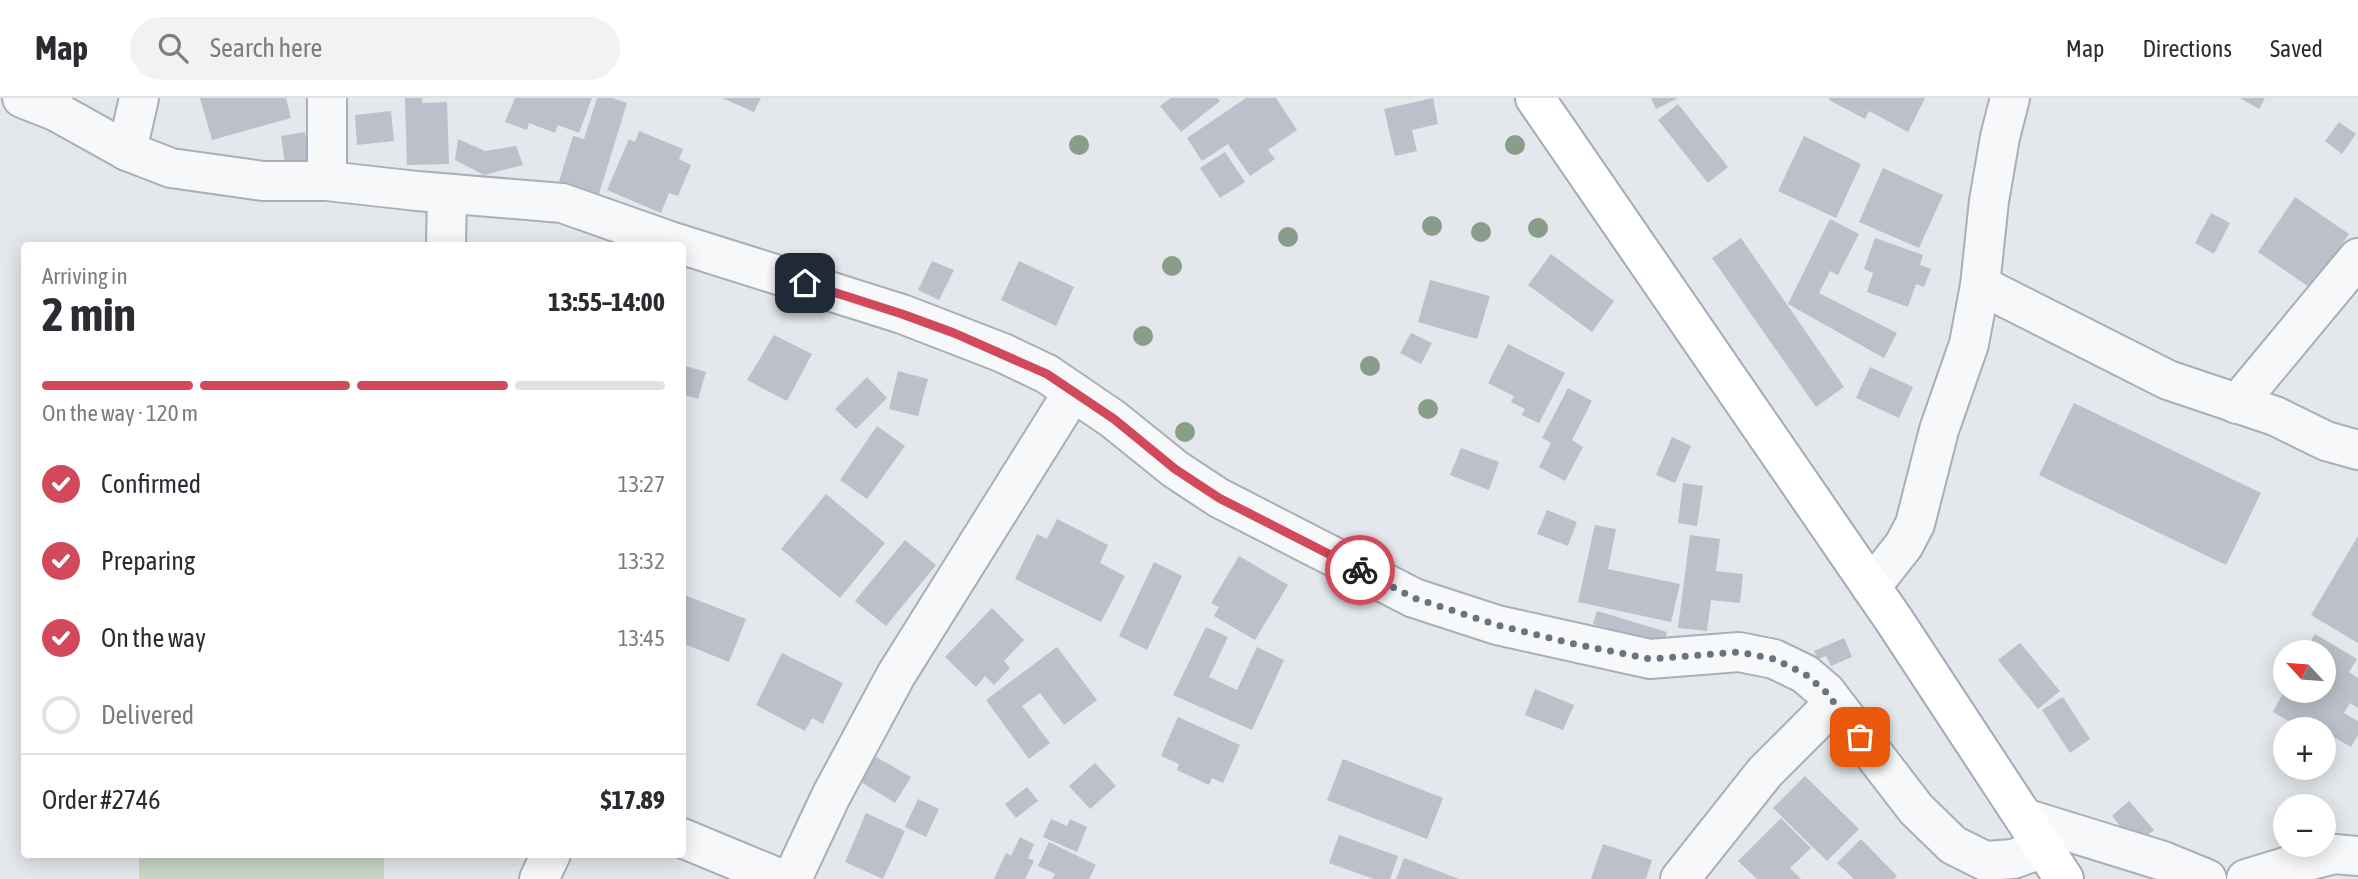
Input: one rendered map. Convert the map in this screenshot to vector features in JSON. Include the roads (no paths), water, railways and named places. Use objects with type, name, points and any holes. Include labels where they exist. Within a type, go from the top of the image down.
[{"type":"main road","points":[[1535,98],[1871,587],[2044,848]]},
{"type":"street","points":[[22,98],[55,111],[127,151],[171,168],[263,181],[327,181],[562,204],[673,242]]},
{"type":"street","points":[[127,151],[139,98]]},
{"type":"street","points":[[327,98],[327,181]]},
{"type":"street","points":[[1871,587],[1904,545],[1915,524],[1939,430],[1969,344],[1980,285],[1989,201],[2010,98]]},
{"type":"street","points":[[446,242],[447,194]]},
{"type":"street","points":[[686,246],[902,314],[1003,353],[1047,374],[1114,419],[1175,469],[1219,498],[1414,598],[1497,625],[1650,659],[1739,652],[1774,659],[1805,674],[1826,692],[1916,809],[1953,845],[1985,861],[2013,859],[2044,848],[2163,861],[2207,879]]},
{"type":"street","points":[[2237,404],[2358,258]]},
{"type":"street","points":[[1980,285],[2168,380],[2275,416],[2326,441],[2358,450]]},
{"type":"street","points":[[686,840],[775,878],[831,796],[896,675],[1073,392]]},
{"type":"street","points":[[1680,879],[1765,772],[1834,703]]},
{"type":"street","points":[[2246,879],[2335,854],[2358,856]]},
{"type":"street","points":[[539,879],[549,858]]}]
